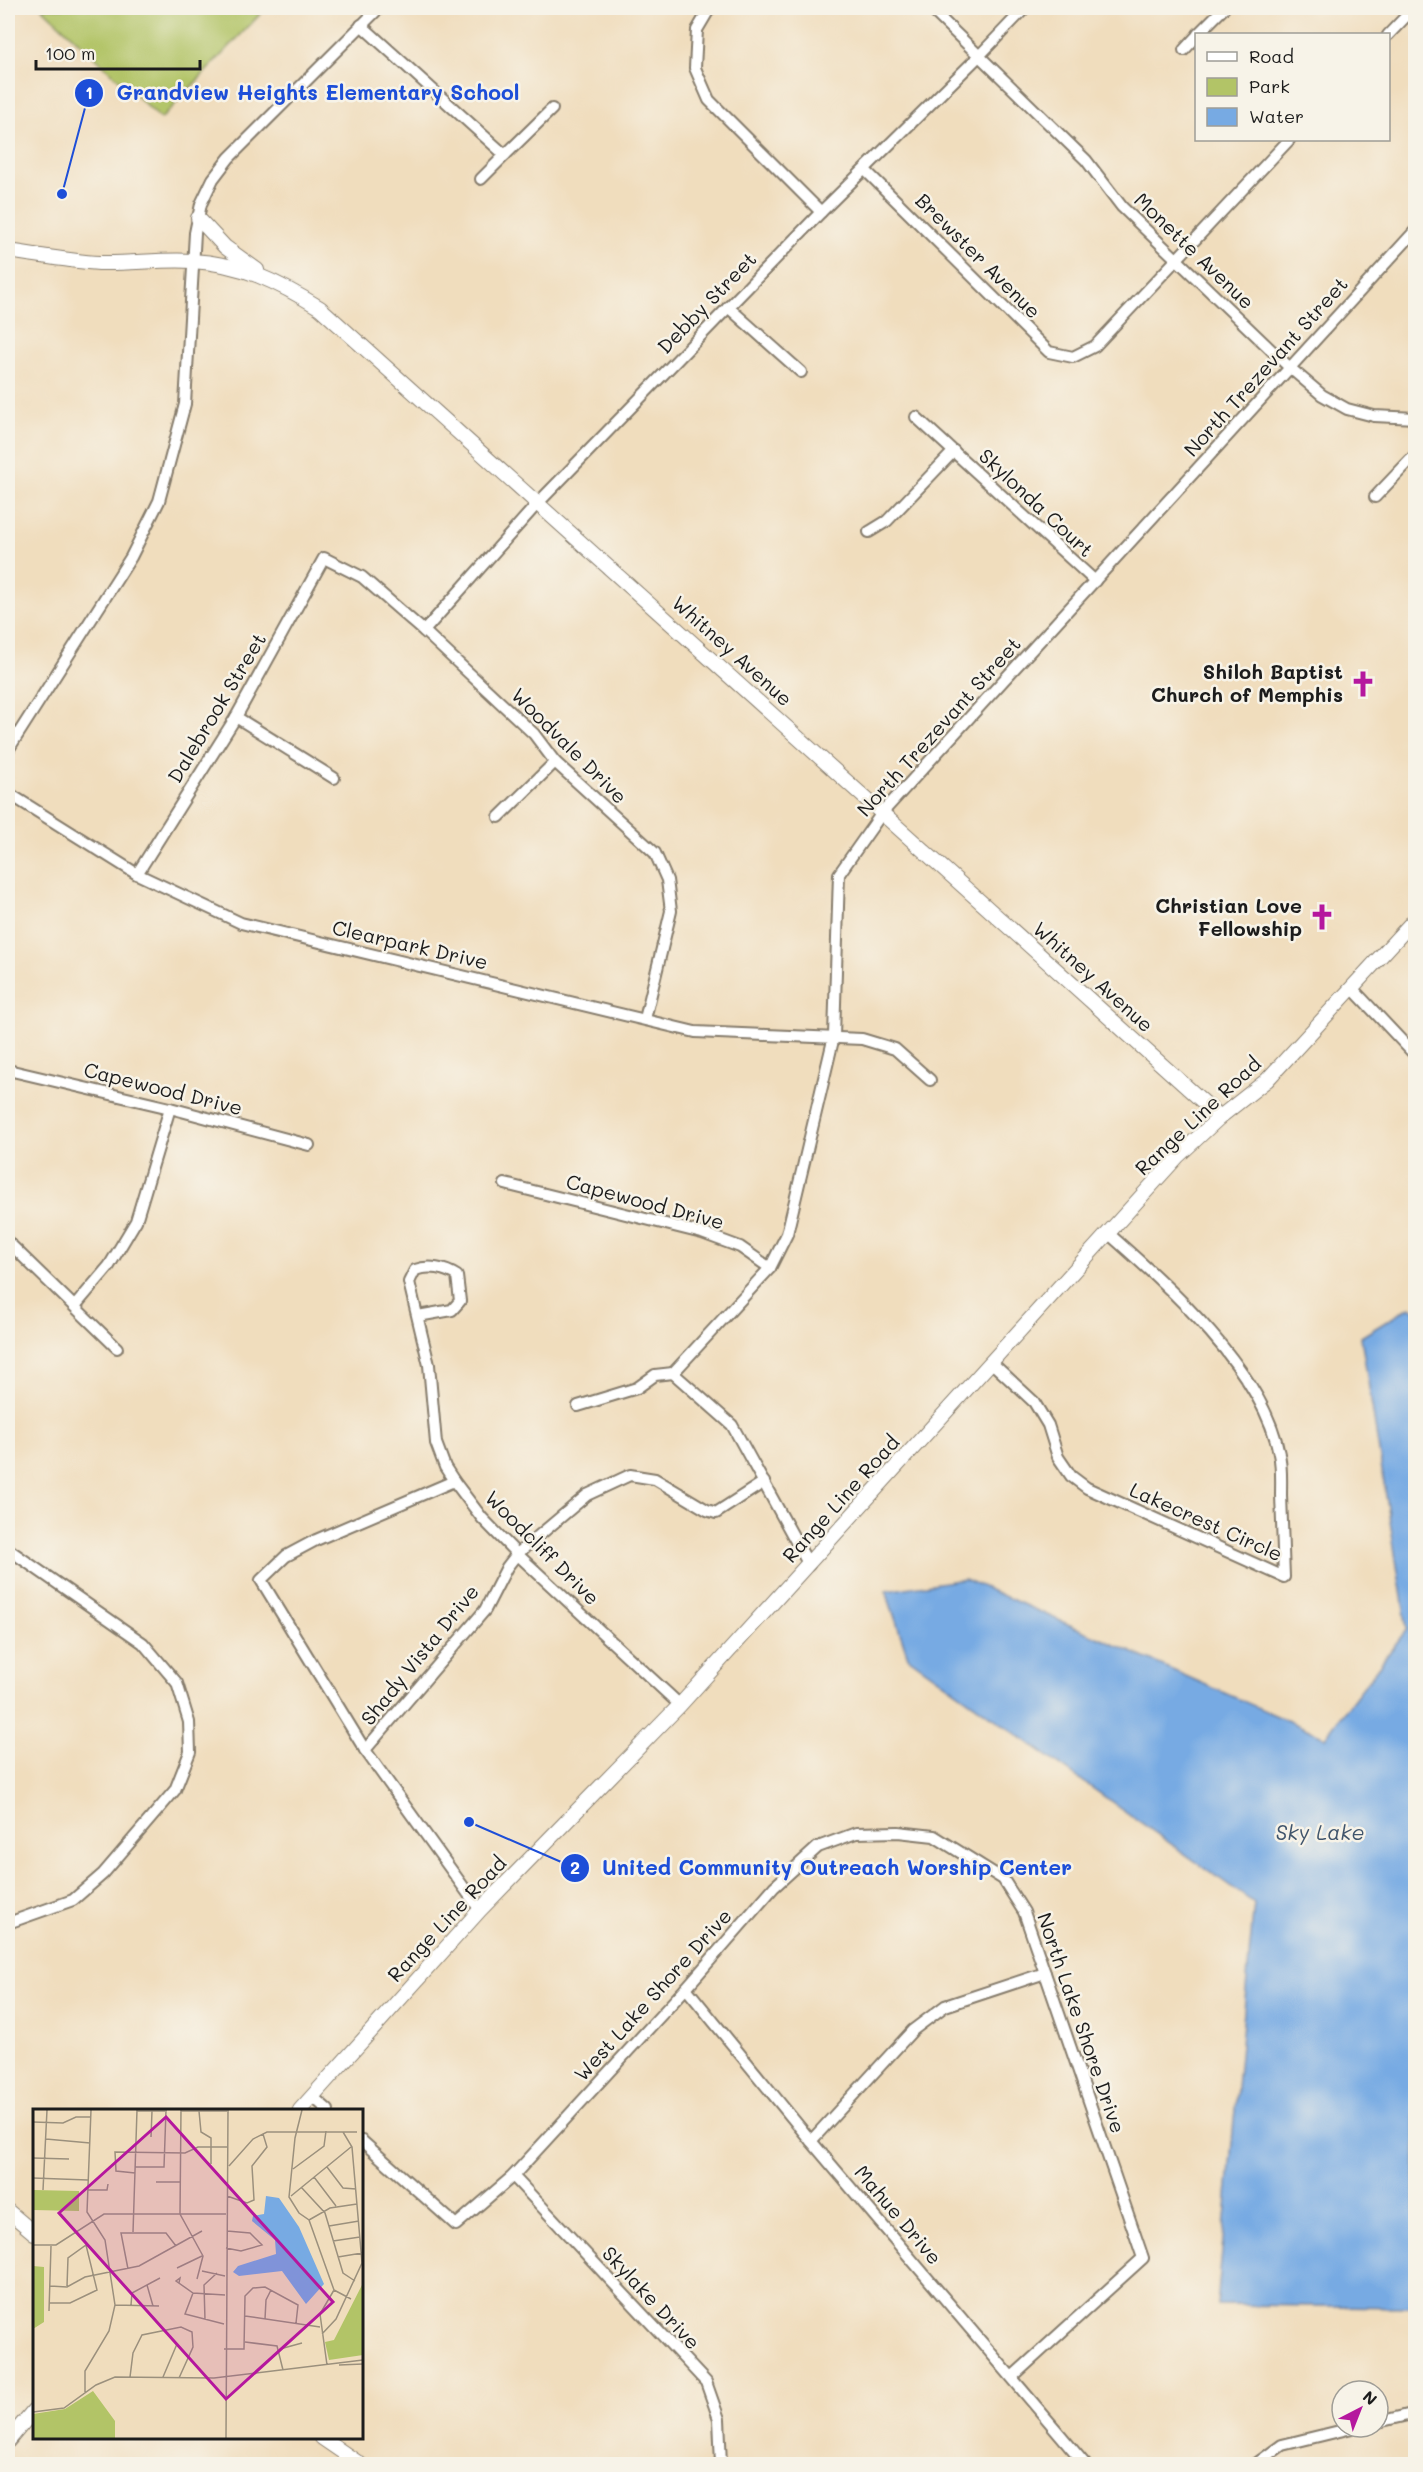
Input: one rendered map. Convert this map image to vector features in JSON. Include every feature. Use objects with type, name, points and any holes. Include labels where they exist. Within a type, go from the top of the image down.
[{"type":"main road","points":[[198,218],[225,247],[270,280]]},
{"type":"main road","name":"Whitney Avenue","points":[[8,251],[100,263],[192,261],[221,264],[282,284],[320,308],[1220,1117]]},
{"type":"main road","name":"Range Line Road","points":[[301,2109],[480,1910],[680,1705],[1178,1156],[1220,1117],[1267,1080],[1416,918]]},
{"type":"main road","points":[[8,2211],[33,2232]]},
{"type":"main road","points":[[8,2441],[33,2411]]},
{"type":"main road","points":[[323,2439],[360,2464]]},
{"type":"street","points":[[8,750],[131,557],[159,501],[185,404],[192,261],[201,204],[213,179],[229,158],[379,8]]},
{"type":"street","points":[[710,8],[697,30],[695,68],[709,100],[821,212]]},
{"type":"street","name":"Monette Avenue","points":[[930,8],[1086,160],[1122,207],[1289,367],[1322,395],[1347,409],[1374,416],[1416,418]]},
{"type":"street","name":"Debby Street","points":[[424,631],[538,503],[821,212],[1025,8]]},
{"type":"street","points":[[1201,33],[1224,8]]},
{"type":"street","points":[[1390,34],[1414,8]]},
{"type":"street","points":[[361,25],[505,155]]},
{"type":"street","points":[[1184,51],[1195,39]]},
{"type":"street","points":[[481,179],[552,109]]},
{"type":"street","points":[[1177,259],[1288,141]]},
{"type":"street","name":"Brewster Avenue","points":[[864,170],[1049,352],[1072,357],[1095,346],[1177,259]]},
{"type":"street","name":"North Trezevant Street","points":[[673,1373],[770,1268],[787,1234],[834,1036],[839,874],[882,813],[1416,230]]},
{"type":"street","points":[[728,307],[801,372]]},
{"type":"street","name":"Skylonda Court","points":[[916,417],[1095,581]]},
{"type":"street","points":[[869,532],[887,521],[954,451]]},
{"type":"street","points":[[1374,497],[1416,454]]},
{"type":"street","name":"Woodvale Drive","points":[[324,558],[362,577],[424,631],[534,734],[555,762],[655,853],[667,880],[671,911],[645,1019]]},
{"type":"street","name":"Dalebrook Street","points":[[137,874],[236,717],[324,558]]},
{"type":"street","points":[[236,717],[334,778]]},
{"type":"street","points":[[499,817],[555,762]]},
{"type":"street","name":"Clearpark Drive","points":[[8,793],[137,874],[242,923],[695,1032],[834,1036],[862,1039],[895,1049],[930,1080]]},
{"type":"street","points":[[1352,988],[1416,1056]]},
{"type":"street","name":"Capewood Drive","points":[[8,1070],[170,1108],[309,1145]]},
{"type":"street","points":[[75,1306],[109,1266],[136,1221],[170,1108]]},
{"type":"street","name":"Capewood Drive","points":[[505,1184],[702,1233],[740,1247],[770,1268]]},
{"type":"street","name":"Lakecrest Circle","points":[[991,1362],[1034,1402],[1048,1425],[1058,1457],[1071,1476],[1087,1488],[1284,1577],[1280,1455],[1269,1418],[1253,1387],[1213,1336],[1162,1280],[1108,1233]]},
{"type":"street","points":[[8,1242],[117,1348]]},
{"type":"street","name":"Woodcliff Drive","points":[[418,1316],[452,1310],[460,1301],[457,1276],[449,1270],[424,1267],[415,1270],[409,1282],[429,1365],[436,1443],[445,1467],[454,1481],[482,1518],[518,1554],[680,1705]]},
{"type":"street","points":[[578,1406],[638,1388],[655,1375],[673,1373],[732,1425],[808,1565]]},
{"type":"street","name":"Shady Vista Drive","points":[[365,1750],[485,1610],[507,1567],[518,1554],[587,1495],[630,1476],[655,1479],[716,1513],[764,1482]]},
{"type":"street","points":[[454,1481],[316,1540],[286,1557],[261,1580],[365,1750],[480,1910]]},
{"type":"street","points":[[8,1549],[143,1643],[177,1683],[189,1722],[190,1752],[175,1790],[103,1874],[73,1900],[8,1923]]},
{"type":"street","name":"North Lake Shore Drive","points":[[898,1832],[934,1836],[1003,1879],[1024,1912],[1143,2258],[1012,2377]]},
{"type":"street","name":"West Lake Shore Drive","points":[[363,2142],[456,2225],[513,2176],[686,1988],[774,1887],[818,1847],[856,1833],[898,1832]]},
{"type":"street","points":[[811,2141],[913,2030],[945,2006],[1045,1973]]},
{"type":"street","name":"Mahue Drive","points":[[686,1988],[811,2141],[1085,2464]]},
{"type":"street","points":[[313,2097],[327,2109]]},
{"type":"street","name":"Skylake Drive","points":[[513,2176],[705,2382],[719,2419],[721,2464]]},
{"type":"street","points":[[1390,2419],[1416,2413]]},
{"type":"street","points":[[1256,2464],[1282,2445],[1330,2433]]},
{"type":"green space","points":[[42,8],[266,8],[161,119]]},
{"type":"water","name":"Sky Lake","points":[[1410,1307],[1416,1311],[1415,2307],[1217,2305],[1254,1903],[908,1657],[886,1591],[965,1579],[1325,1737],[1407,1629],[1361,1337]]},
{"type":"place","name":"Grandview Heights Elementary School","points":[[62,194]]},
{"type":"place","name":"Shiloh Baptist Church of Memphis","points":[[1363,684]]},
{"type":"place","name":"Christian Love Fellowship","points":[[1322,917]]},
{"type":"place","name":"United Community Outreach Worship Center","points":[[469,1822]]}]
